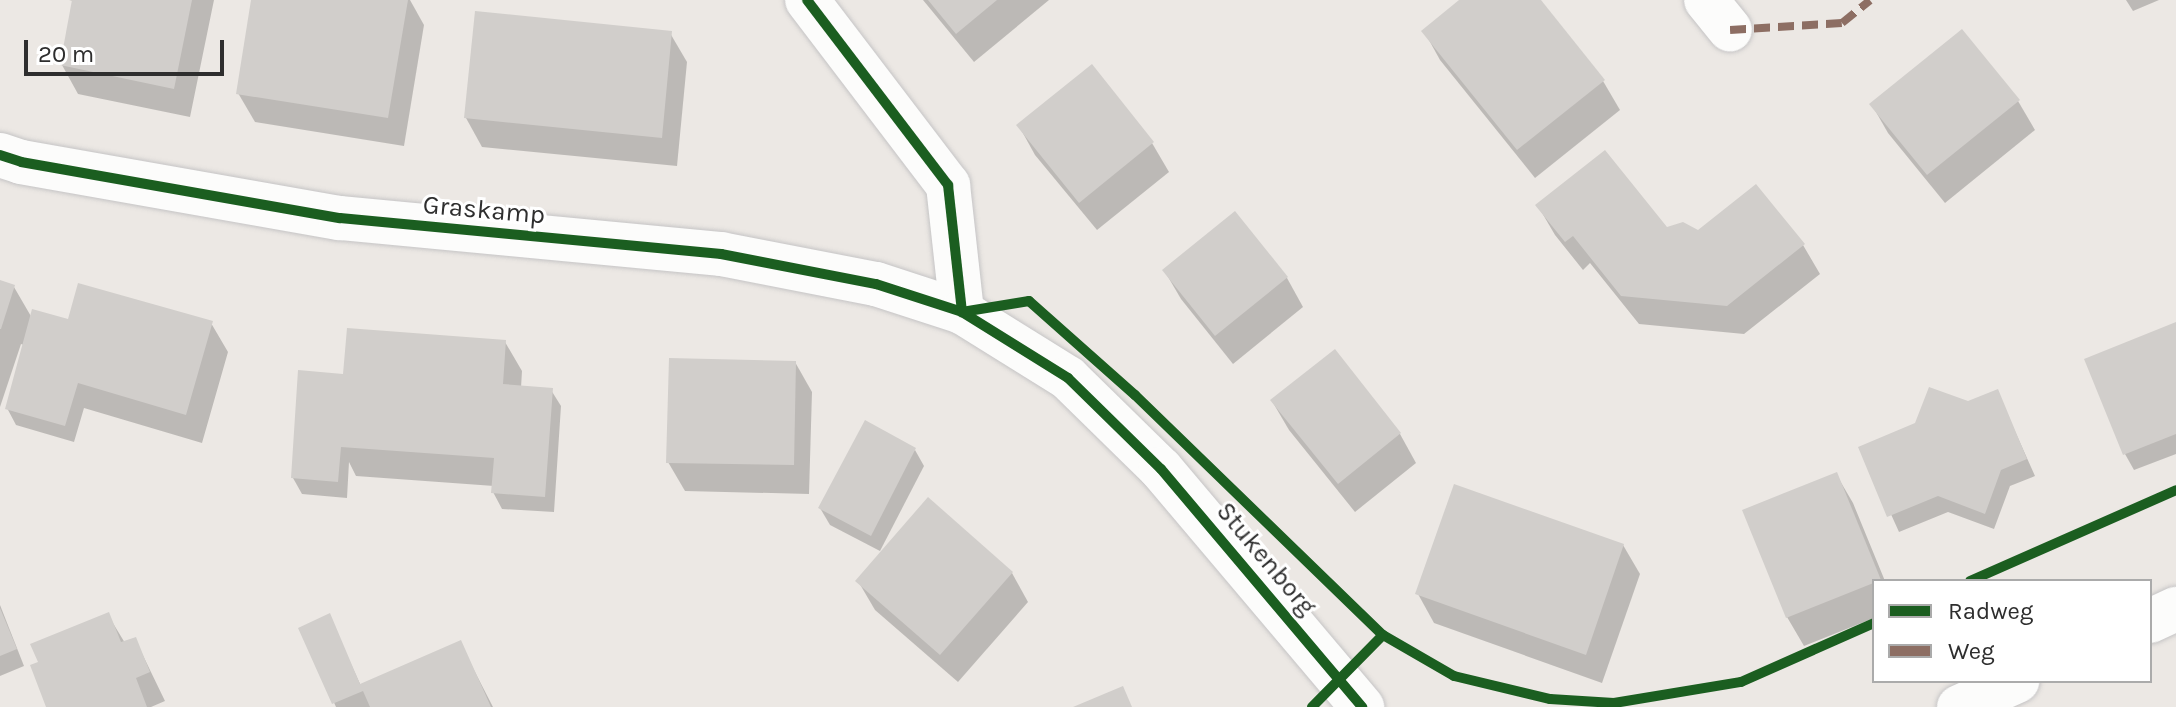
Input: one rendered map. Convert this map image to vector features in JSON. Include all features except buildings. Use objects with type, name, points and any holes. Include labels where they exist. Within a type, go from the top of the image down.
[{"type":"street","points":[[807,0],[948,185],[962,312]]},
{"type":"street","name":"Graskamp","points":[[0,155],[21,162],[340,218],[721,254],[876,284],[962,312]]},
{"type":"street","name":"Stukenborg","points":[[962,312],[1068,378],[1161,469],[1362,707]]},
{"type":"street","points":[[2152,620],[2176,609]]},
{"type":"street","points":[[1959,707],[2013,683]]},
{"type":"marked path","points":[[1730,30],[1842,23],[1870,0]]},
{"type":"cycle path","points":[[807,0],[948,185],[962,312]]},
{"type":"cycle path","points":[[0,155],[21,162],[340,218],[721,254],[876,284],[962,312],[1068,378],[1161,469],[1362,707]]},
{"type":"cycle path","points":[[962,312],[1029,301],[1135,395],[1383,635],[1454,676],[1550,699],[1614,703],[1741,682],[1872,624]]},
{"type":"cycle path","points":[[1975,579],[2176,490]]},
{"type":"cycle path","points":[[1312,707],[1383,635]]}]
